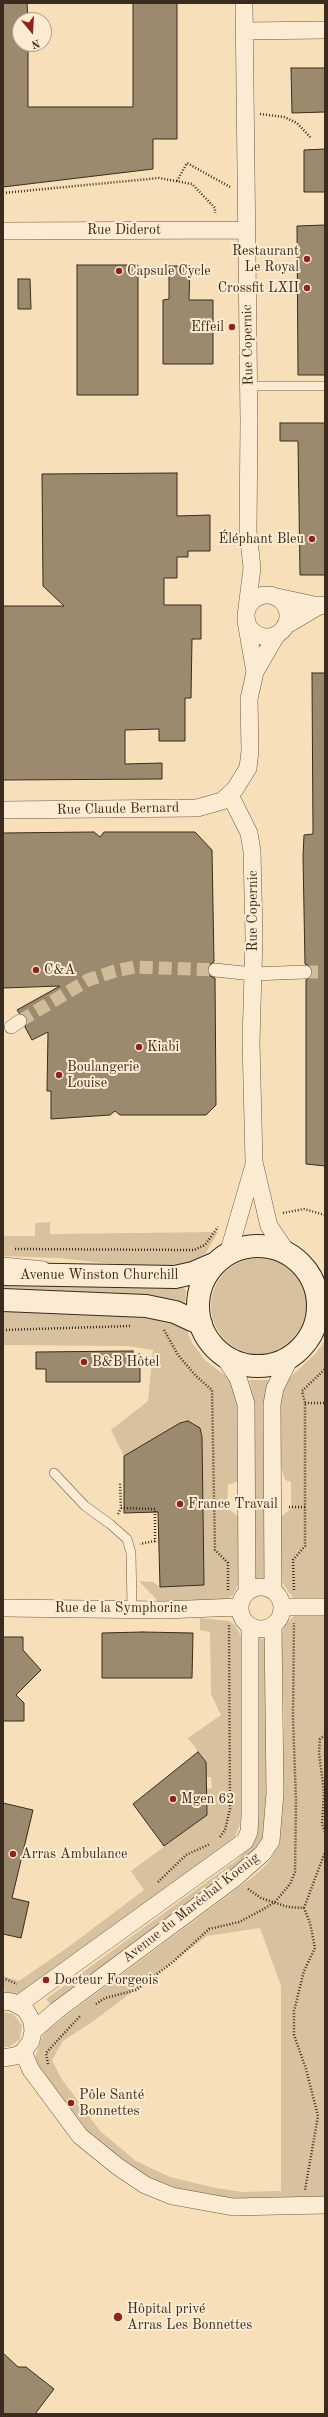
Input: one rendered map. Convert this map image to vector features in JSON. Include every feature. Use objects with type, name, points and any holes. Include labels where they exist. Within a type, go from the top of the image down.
[{"type":"main road","points":[[258,1247],[273,1249],[288,1254],[315,1271],[319,1324],[303,1345],[291,1356],[274,1363],[256,1365],[238,1362],[222,1354],[209,1340],[201,1324],[198,1308],[200,1291],[206,1276],[222,1259],[242,1248],[258,1247]]},
{"type":"main road","name":"Avenue Winston Churchill","points":[[3,1274],[175,1277],[193,1273],[222,1259]]},
{"type":"main road","name":"Avenue Winston Churchill","points":[[3,1300],[146,1306],[175,1312],[201,1324]]},
{"type":"street","name":"Rue Copernic","points":[[244,3],[248,531],[252,568],[246,614],[255,672]]},
{"type":"street","points":[[244,31],[325,30]]},
{"type":"street","name":"Rue Diderot","points":[[3,231],[246,230]]},
{"type":"street","points":[[252,568],[286,607],[288,613],[281,630]]},
{"type":"street","points":[[260,595],[275,596],[322,605],[270,637],[254,633],[246,614],[254,598],[260,595]]},
{"type":"street","name":"Rue Copernic","points":[[254,1162],[251,1042],[253,974],[252,842],[245,823],[230,795],[245,775],[250,759],[249,700],[255,672],[281,630]]},
{"type":"street","name":"Rue Claude Bernard","points":[[3,810],[197,808],[215,804],[230,795]]},
{"type":"street","points":[[215,970],[253,974],[305,972]]},
{"type":"street","points":[[222,1259],[240,1217],[254,1162]]},
{"type":"street","points":[[254,1162],[266,1217],[273,1234],[288,1254]]},
{"type":"street","points":[[222,1354],[238,1378],[246,1404],[247,1592],[239,1607],[240,1615],[250,1627],[263,1630],[273,1626],[288,1607],[325,1607]]},
{"type":"street","points":[[273,1590],[272,1404],[275,1388],[291,1356]]},
{"type":"street","points":[[247,1592],[260,1587],[273,1590],[288,1607]]},
{"type":"street","name":"Rue de la Symphorine","points":[[3,1608],[132,1608],[164,1610],[239,1607]]},
{"type":"street","name":"Avenue du Maréchal Koenig","points":[[33,2031],[56,2011],[235,1878],[263,1853],[271,1841],[275,1793],[273,1626]]},
{"type":"street","name":"Avenue du Maréchal Koenig","points":[[11,2002],[245,1841],[249,1832],[250,1627]]},
{"type":"street","points":[[3,2058],[15,2056],[23,2052],[31,2041],[33,2031],[29,2014],[11,2002]]},
{"type":"street","points":[[23,2052],[31,2070],[80,2136],[117,2166],[145,2185],[172,2196],[232,2207],[325,2204]]},
{"type":"lane","points":[[248,386],[325,386]]},
{"type":"lane","points":[[3,1262],[34,1264],[84,1276]]},
{"type":"lane","points":[[54,1473],[85,1506],[110,1524],[127,1539],[130,1545],[132,1608]]},
{"type":"path","points":[[246,114],[284,117],[297,123],[311,138]]},
{"type":"path","points":[[177,181],[187,163],[233,189],[233,182]]},
{"type":"path","points":[[3,193],[159,178],[177,181],[192,184],[215,208],[215,230]]},
{"type":"path","points":[[266,1217],[304,1209],[325,1215]]},
{"type":"path","points":[[10,1249],[194,1250],[205,1245],[226,1217],[240,1217]]},
{"type":"path","points":[[3,1330],[132,1326]]},
{"type":"path","points":[[158,1326],[164,1330],[178,1355],[196,1376],[212,1390],[216,1550],[228,1563]]},
{"type":"path","points":[[92,2006],[105,1998],[136,1990],[172,1962],[209,1929],[239,1922],[275,1902],[290,1884],[295,1872],[296,1801],[288,1607],[293,1560],[305,1546],[305,1402],[302,1391],[325,1369]]},
{"type":"path","points":[[305,1402],[325,1403]]},
{"type":"path","points":[[110,1524],[121,1508],[120,1483]]},
{"type":"path","points":[[121,1508],[155,1509],[155,1541],[130,1545]]},
{"type":"path","points":[[157,1883],[186,1855],[216,1842],[225,1830],[230,1809],[229,1621]]},
{"type":"path","points":[[325,1735],[320,1739],[319,1753],[324,1792],[322,1824],[325,1832]]},
{"type":"path","points":[[211,1844],[215,1853],[222,1858]]},
{"type":"path","points":[[311,2193],[304,2194],[318,2116],[306,2069],[294,2035],[294,2011],[304,1971],[314,1948],[304,1908],[325,1852]]},
{"type":"path","points":[[235,1878],[250,1891],[275,1902],[288,1907],[304,1908]]},
{"type":"path","points":[[3,1978],[16,1985],[21,1984]]},
{"type":"path","points":[[48,2066],[46,2053],[86,2010]]},
{"type":"shaded area","points":[[50,1222],[50,1234],[218,1232],[206,1253],[186,1265],[162,1269],[58,1258],[3,1256],[3,1236],[35,1236],[35,1223]]},
{"type":"shaded area","points":[[259,1258],[277,1262],[286,1266],[293,1272],[299,1279],[303,1288],[307,1306],[303,1324],[299,1333],[293,1340],[286,1346],[277,1350],[259,1354],[241,1350],[232,1346],[225,1340],[219,1333],[215,1324],[211,1306],[215,1288],[219,1279],[225,1272],[232,1266],[241,1262]]},
{"type":"shaded area","points":[[3,1283],[183,1287],[186,1290],[185,1304],[182,1306],[156,1297],[111,1293],[3,1291]]},
{"type":"shaded area","points":[[3,1308],[159,1315],[185,1326],[192,1343],[206,1361],[227,1377],[240,1396],[239,1481],[228,1485],[227,1508],[240,1518],[240,1581],[233,1595],[224,1601],[158,1601],[139,1581],[153,1582],[160,1587],[204,1585],[202,1437],[200,1428],[188,1421],[180,1423],[124,1456],[111,1430],[148,1401],[153,1350],[127,1346],[3,1345]]},
{"type":"shaded area","points":[[325,1341],[325,1599],[294,1599],[281,1581],[279,1519],[291,1508],[291,1482],[285,1480],[281,1466],[278,1429],[281,1401],[285,1382],[315,1354]]},
{"type":"shaded area","points":[[249,1380],[270,1380],[265,1580],[255,1579],[254,1401]]},
{"type":"shaded area","points":[[325,1615],[325,2205],[198,2202],[117,2166],[31,2070],[42,2037],[47,2030],[254,1876],[269,1862],[280,1843],[284,1725],[281,1634],[287,1623],[294,1616]],"holes":[[[260,1928],[281,1986],[281,2191],[242,2192],[216,2188],[170,2177],[136,2161],[100,2131],[61,2078],[52,2060],[63,2041],[92,2022],[207,1936]]]},
{"type":"shaded area","points":[[200,1618],[229,1621],[235,1625],[241,1636],[243,1800],[240,1824],[235,1837],[71,1961],[67,1959],[20,1994],[5,1993],[3,1976],[19,1981],[67,1948],[144,1890],[131,1871],[207,1815],[206,1789],[212,1788],[211,1777],[206,1777],[206,1762],[188,1738],[221,1715],[211,1694],[210,1632],[200,1630]]},
{"type":"shaded area","points":[[256,1638],[266,1639],[268,1822],[259,1850],[52,2006],[46,1999],[238,1859],[253,1842]]},
{"type":"shaded area","points":[[3,2012],[13,2014],[22,2025],[20,2039],[9,2047],[3,2047]]},
{"type":"building","points":[[3,3],[27,3],[28,12],[12,12],[12,52],[28,52],[28,107],[133,107],[133,3],[177,3],[177,139],[153,139],[153,169],[3,187]]},
{"type":"building","points":[[291,68],[325,68],[325,112],[292,113]]},
{"type":"building","points":[[325,149],[325,192],[304,192],[304,150]]},
{"type":"building","points":[[325,225],[325,375],[298,375],[297,226]]},
{"type":"building","points":[[77,265],[138,265],[138,395],[77,395]]},
{"type":"building","points":[[169,266],[190,266],[189,300],[213,300],[213,364],[163,364],[163,300],[169,299]]},
{"type":"building","points":[[18,279],[30,279],[31,309],[18,309]]},
{"type":"building","points":[[280,423],[325,423],[325,575],[300,575],[298,441],[280,441]]},
{"type":"building","points":[[177,473],[177,516],[210,515],[210,551],[188,551],[188,557],[177,557],[177,578],[164,578],[164,605],[201,605],[201,639],[192,639],[191,698],[185,698],[185,741],[159,741],[159,729],[125,730],[125,764],[162,763],[162,779],[3,780],[3,606],[64,606],[43,586],[42,474]]},
{"type":"building","points":[[312,673],[325,673],[325,1166],[306,1164],[306,980],[312,976],[313,972],[312,967],[305,964],[303,856],[304,835],[313,834]]},
{"type":"building","points":[[94,832],[100,837],[104,832],[195,832],[212,850],[214,962],[209,965],[207,970],[210,976],[215,978],[216,1105],[206,1115],[120,1115],[115,1111],[110,1115],[51,1119],[51,1091],[47,1091],[48,1032],[32,1040],[25,1027],[27,1017],[19,1013],[17,1010],[60,986],[3,988],[3,833]]},
{"type":"building","name":"B&B Hôtel","points":[[133,1351],[133,1354],[140,1354],[140,1382],[46,1382],[46,1369],[36,1369],[36,1352]]},
{"type":"building","name":"France Travail","points":[[188,1421],[200,1428],[202,1437],[204,1585],[160,1587],[158,1512],[124,1513],[124,1456],[180,1423]]},
{"type":"building","points":[[102,1633],[193,1633],[192,1678],[102,1678]]},
{"type":"building","points":[[3,1637],[23,1637],[23,1650],[41,1670],[16,1695],[24,1703],[24,1721],[3,1721]]},
{"type":"building","name":"Mgen 62","points":[[198,1752],[206,1762],[207,1815],[164,1846],[133,1804]]},
{"type":"building","name":"Arras Ambulance","points":[[3,1803],[33,1810],[12,1898],[29,1902],[21,1938],[3,1934]]},
{"type":"building","points":[[3,2353],[18,2367],[26,2367],[54,2389],[35,2414],[3,2414]]},
{"type":"tunnel","points":[[20,1021],[88,980],[115,971],[135,967],[215,970]]},
{"type":"tunnel","points":[[305,972],[325,972]]},
{"type":"place","name":"Restaurant Le Royal","points":[[307,259]]},
{"type":"place","name":"Capsule Cycle","points":[[119,271]]},
{"type":"place","name":"Crossfit LXII","points":[[307,288]]},
{"type":"place","name":"Effeil","points":[[232,327]]},
{"type":"place","name":"Éléphant Bleu","points":[[312,539]]},
{"type":"place","name":"C&A","points":[[36,970]]},
{"type":"place","name":"Kiabi","points":[[139,1047]]},
{"type":"place","name":"Boulangerie Louise","points":[[59,1075]]},
{"type":"place","name":"B&B Hôtel","points":[[84,1362]]},
{"type":"place","name":"France Travail","points":[[180,1504]]},
{"type":"place","name":"Mgen 62","points":[[173,1799]]},
{"type":"place","name":"Arras Ambulance","points":[[13,1854]]},
{"type":"place","name":"Docteur Forgeois","points":[[46,1980]]},
{"type":"place","name":"Pôle Santé Bonnettes","points":[[71,2103]]},
{"type":"place","name":"Hôpital privé Arras Les Bonnettes","points":[[118,2317]]}]
